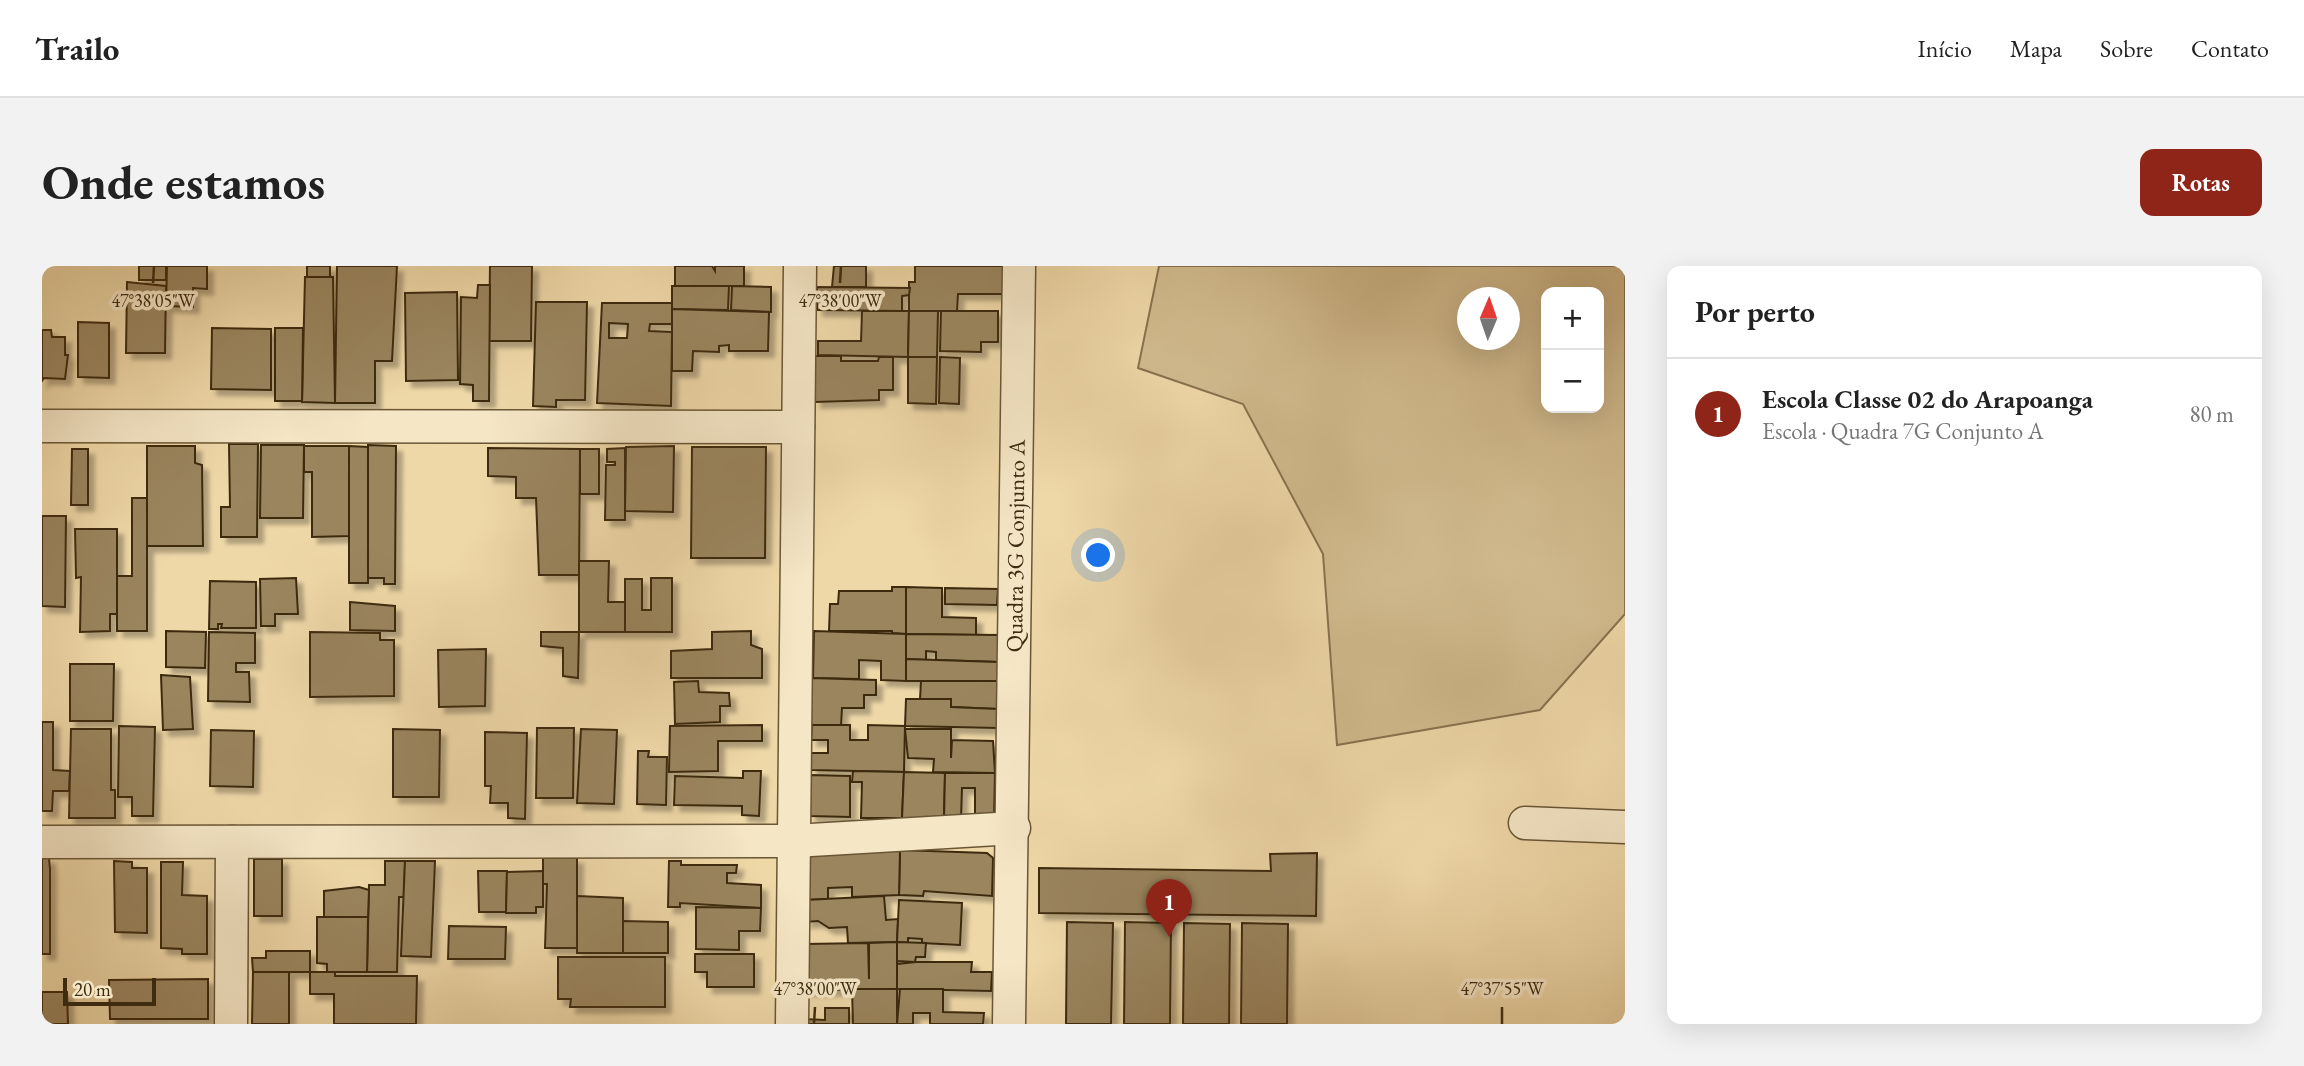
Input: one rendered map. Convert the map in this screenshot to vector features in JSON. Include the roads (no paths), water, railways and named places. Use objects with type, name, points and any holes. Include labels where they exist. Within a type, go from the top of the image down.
[{"type":"street","points":[[792,1024],[800,266]]},
{"type":"street","name":"Quadra 3G Conjunto A","points":[[1009,1024],[1014,828],[1019,266]]},
{"type":"street","points":[[42,426],[798,427]]},
{"type":"street","points":[[1525,823],[1625,827]]},
{"type":"street","points":[[42,842],[794,841],[1014,828]]},
{"type":"street","points":[[230,1024],[232,842]]},
{"type":"place","name":"Escola Classe 02 do Arapoanga","points":[[1169,937]]}]
